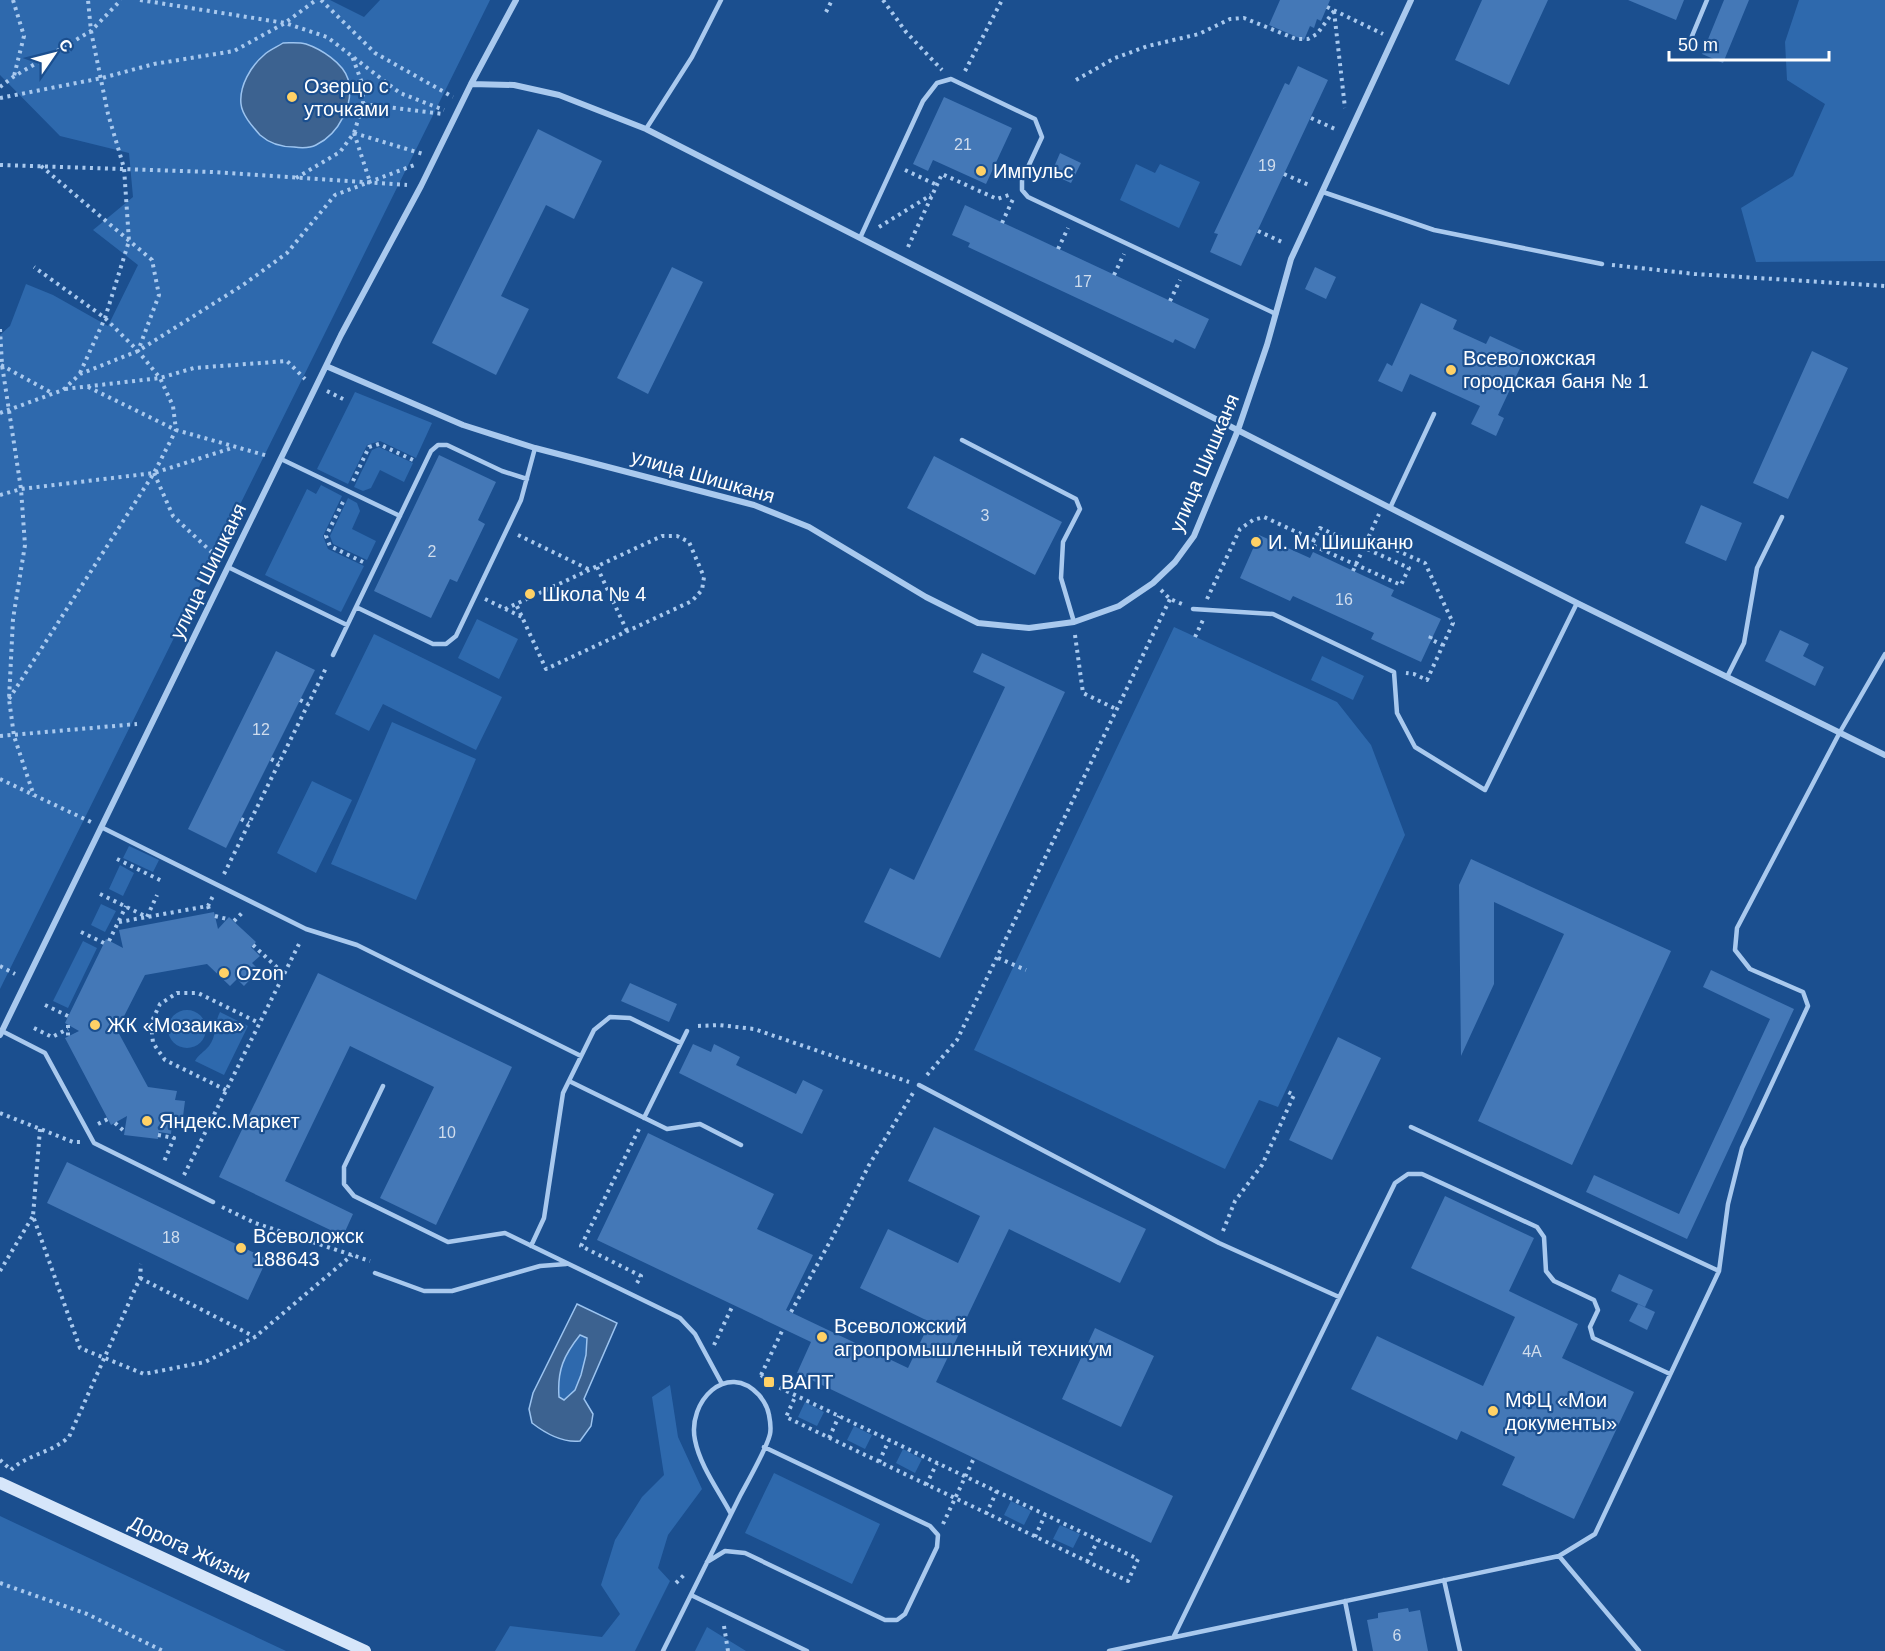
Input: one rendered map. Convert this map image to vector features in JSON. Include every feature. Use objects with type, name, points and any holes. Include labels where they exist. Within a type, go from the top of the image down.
[{"type":"main road","name":"Дорога Жизни","points":[[0,1483],[365,1651]]},
{"type":"street","points":[[326,366],[516,0]]},
{"type":"street","name":"улица Шишканя","points":[[1,1033],[326,366],[463,426],[535,448],[754,505],[809,527],[926,597],[978,623],[1029,628],[1074,622],[1119,606],[1153,583],[1175,562],[1194,536],[1238,430],[1276,314],[1291,259],[1411,0]]},
{"type":"street","points":[[471,84],[513,85],[559,95],[646,129],[1577,603],[1885,755]]},
{"type":"lane","points":[[646,129],[693,57],[721,0]]},
{"type":"lane","points":[[1692,36],[1707,0]]},
{"type":"lane","points":[[861,238],[923,101],[937,83],[951,79],[1035,119],[1042,137],[1022,180],[1022,190],[1028,197],[1276,314]]},
{"type":"lane","points":[[1323,192],[1434,230],[1602,264]]},
{"type":"lane","points":[[1387,506],[1434,414]]},
{"type":"lane","points":[[962,440],[1076,499],[1080,509],[1063,542],[1061,578],[1074,622]]},
{"type":"lane","points":[[333,654],[431,451],[438,445],[447,445],[502,471],[527,478]]},
{"type":"lane","points":[[356,607],[433,644],[446,644],[456,636],[521,500],[535,448]]},
{"type":"lane","points":[[281,459],[400,516]]},
{"type":"lane","points":[[1727,677],[1744,644],[1757,568],[1782,517]]},
{"type":"lane","points":[[228,567],[347,625]]},
{"type":"lane","points":[[1193,609],[1273,614],[1394,672],[1397,713],[1415,747],[1485,789],[1577,603]]},
{"type":"lane","points":[[1109,1651],[1559,1556],[1595,1533],[1719,1271],[1728,1204],[1742,1148],[1808,1006],[1803,992],[1750,969],[1735,950],[1737,928],[1840,732],[1885,654]]},
{"type":"lane","points":[[101,827],[306,929],[357,945],[581,1056]]},
{"type":"lane","points":[[531,1246],[544,1218],[563,1093],[594,1030],[610,1017],[630,1018],[681,1043]]},
{"type":"lane","points":[[644,1118],[687,1031]]},
{"type":"lane","points":[[1,1033],[45,1053],[94,1143],[213,1202]]},
{"type":"lane","points":[[569,1081],[667,1129],[700,1124],[741,1145]]},
{"type":"lane","points":[[918,1085],[1219,1243],[1339,1297]]},
{"type":"lane","points":[[383,1086],[344,1167],[344,1184],[354,1196],[448,1242],[505,1233],[680,1318],[695,1334],[722,1384]]},
{"type":"lane","points":[[1411,1127],[1719,1271]]},
{"type":"lane","points":[[1174,1636],[1395,1183],[1408,1174],[1422,1174],[1537,1227],[1544,1237],[1546,1271],[1554,1281],[1594,1300],[1598,1310],[1590,1327],[1593,1338],[1670,1374]]},
{"type":"lane","points":[[375,1272],[424,1292],[452,1291],[540,1266],[569,1264]]},
{"type":"lane","points":[[663,1651],[764,1448],[770,1434],[769,1414],[764,1401],[752,1388],[738,1383],[722,1384],[709,1391],[700,1403],[694,1427],[699,1455],[731,1514]]},
{"type":"lane","points":[[707,1562],[725,1551],[745,1553],[885,1620],[897,1620],[905,1614],[937,1547],[938,1535],[930,1526],[764,1448]]},
{"type":"lane","points":[[1559,1556],[1639,1651]]},
{"type":"lane","points":[[1444,1580],[1460,1651]]},
{"type":"lane","points":[[691,1595],[807,1651]]},
{"type":"lane","points":[[1345,1601],[1355,1651]]},
{"type":"path","points":[[13,0],[24,36],[13,77]]},
{"type":"path","points":[[80,374],[105,318],[129,241],[124,168],[108,114],[91,31],[88,0]]},
{"type":"path","points":[[0,87],[91,31],[121,0]]},
{"type":"path","points":[[141,0],[285,23],[327,37],[400,93],[456,115]]},
{"type":"path","points":[[0,98],[102,78],[154,64],[234,51],[285,23],[316,0]]},
{"type":"path","points":[[321,0],[375,53],[462,102]]},
{"type":"path","points":[[826,12],[832,0]]},
{"type":"path","points":[[883,0],[906,32],[951,79]]},
{"type":"path","points":[[959,83],[1002,0]]},
{"type":"path","points":[[1327,7],[1376,30]]},
{"type":"path","points":[[1334,11],[1349,135]]},
{"type":"path","points":[[1076,80],[1115,58],[1148,46],[1198,34],[1230,19],[1244,18],[1296,39],[1308,39],[1317,34],[1334,11]]},
{"type":"path","points":[[296,178],[340,152],[354,133],[363,104],[362,83],[351,55]]},
{"type":"path","points":[[363,104],[456,115]]},
{"type":"path","points":[[1311,118],[1349,135]]},
{"type":"path","points":[[354,133],[435,158]]},
{"type":"path","points":[[354,133],[370,182]]},
{"type":"path","points":[[63,390],[80,374],[138,351],[243,285],[287,253],[335,195],[435,158]]},
{"type":"path","points":[[0,165],[124,168],[421,186]]},
{"type":"path","points":[[894,165],[937,184]]},
{"type":"path","points":[[40,166],[152,260],[159,295],[138,351]]},
{"type":"path","points":[[902,259],[942,174],[997,200],[1016,192],[1002,223]]},
{"type":"path","points":[[1284,174],[1323,192]]},
{"type":"path","points":[[861,238],[932,195]]},
{"type":"path","points":[[1058,249],[1072,218]]},
{"type":"path","points":[[1258,231],[1296,249]]},
{"type":"path","points":[[1114,275],[1128,245]]},
{"type":"path","points":[[1602,264],[1695,274],[1885,286]]},
{"type":"path","points":[[9,699],[154,473],[176,430],[172,406],[160,378],[138,351],[105,318],[34,267]]},
{"type":"path","points":[[1170,302],[1184,271]]},
{"type":"path","points":[[0,329],[1,365],[21,489],[25,545],[13,619],[9,699],[14,736],[34,796]]},
{"type":"path","points":[[0,413],[63,390],[160,378],[194,368],[287,361],[308,382]]},
{"type":"path","points":[[1,365],[53,393]]},
{"type":"path","points":[[87,387],[176,430],[281,459]]},
{"type":"path","points":[[324,390],[345,400]]},
{"type":"path","points":[[0,495],[21,489],[154,473],[235,447]]},
{"type":"path","points":[[154,473],[173,516],[228,567]]},
{"type":"path","points":[[1353,571],[1387,506]]},
{"type":"path","points":[[1195,637],[1203,620],[1202,610],[1240,529],[1253,520],[1264,517],[1314,540]]},
{"type":"path","points":[[1320,528],[1364,548],[1409,568],[1401,585],[1312,545],[1320,528]]},
{"type":"path","points":[[507,530],[590,570]]},
{"type":"path","points":[[505,609],[662,536],[677,536],[689,542],[705,577],[702,590],[692,601],[546,669],[516,604]]},
{"type":"path","points":[[1369,538],[1425,563],[1453,623],[1427,680],[1414,674],[1394,672]]},
{"type":"path","points":[[597,566],[627,631]]},
{"type":"path","points":[[1153,583],[1170,599],[1193,609]]},
{"type":"path","points":[[475,595],[522,617]]},
{"type":"path","points":[[791,1312],[869,1165],[918,1085],[957,1040],[1170,599]]},
{"type":"path","points":[[1074,622],[1083,693],[1116,709]]},
{"type":"path","points":[[1431,636],[1430,639],[1443,645]]},
{"type":"path","points":[[210,913],[208,906],[333,654]]},
{"type":"path","points":[[300,700],[308,704]]},
{"type":"path","points":[[0,736],[152,723]]},
{"type":"path","points":[[271,759],[279,763]]},
{"type":"path","points":[[0,779],[101,827]]},
{"type":"path","points":[[241,819],[249,823]]},
{"type":"path","points":[[117,859],[164,882]]},
{"type":"path","points":[[100,894],[147,917]]},
{"type":"path","points":[[147,917],[158,895]]},
{"type":"path","points":[[81,932],[106,942],[126,906]]},
{"type":"path","points":[[119,922],[208,906]]},
{"type":"path","points":[[215,916],[226,919]]},
{"type":"path","points":[[179,1185],[306,929]]},
{"type":"path","points":[[253,945],[284,974]]},
{"type":"path","points":[[998,958],[1026,970]]},
{"type":"path","points":[[226,1090],[165,1060],[153,1043],[151,1023],[160,1004],[177,993],[198,993],[259,1023]]},
{"type":"path","points":[[45,1005],[68,1016]]},
{"type":"path","points":[[687,1031],[695,1026],[718,1025],[754,1029],[918,1085]]},
{"type":"path","points":[[34,1028],[52,1037],[68,1027],[68,1036]]},
{"type":"path","points":[[1219,1243],[1235,1201],[1262,1166],[1294,1095],[1286,1091]]},
{"type":"path","points":[[0,1113],[73,1142],[94,1143]]},
{"type":"path","points":[[641,1276],[581,1246],[644,1118]]},
{"type":"path","points":[[97,1125],[108,1119]]},
{"type":"path","points":[[115,1123],[124,1131]]},
{"type":"path","points":[[40,1129],[33,1216],[80,1348],[104,1358],[144,1374],[205,1362],[255,1337],[352,1255]]},
{"type":"path","points":[[158,1136],[174,1138],[159,1175]]},
{"type":"path","points":[[213,1202],[255,1223],[373,1263]]},
{"type":"path","points":[[0,1271],[33,1216]]},
{"type":"path","points":[[11,1470],[17,1464],[58,1446],[69,1437],[140,1278],[141,1264]]},
{"type":"path","points":[[140,1278],[255,1337]]},
{"type":"path","points":[[708,1358],[732,1305]]},
{"type":"path","points":[[752,1388],[783,1329]]},
{"type":"path","points":[[761,1374],[774,1385],[796,1395],[889,1440],[937,1462],[1138,1559],[1132,1574],[1128,1581],[786,1417],[796,1395]]},
{"type":"path","points":[[829,1438],[839,1416]]},
{"type":"path","points":[[879,1462],[889,1440]]},
{"type":"path","points":[[946,1517],[974,1458]]},
{"type":"path","points":[[926,1485],[937,1462]]},
{"type":"path","points":[[986,1514],[997,1491]]},
{"type":"path","points":[[1035,1537],[1045,1515]]},
{"type":"path","points":[[1087,1562],[1098,1540]]},
{"type":"path","points":[[0,1582],[87,1614],[163,1651]]},
{"type":"path","points":[[722,1610],[728,1651]]},
{"type":"shaded area","points":[[0,0],[330,0],[364,17],[380,0],[490,0],[0,989],[0,335],[10,326],[26,284],[53,295],[108,326],[138,265],[93,230],[133,197],[129,153],[60,136],[0,75]]},
{"type":"shaded area","points":[[1799,0],[1885,0],[1885,261],[1756,262],[1741,208],[1793,176],[1825,104],[1787,80],[1785,42]]},
{"type":"shaded area","points":[[283,43],[303,43],[318,49],[341,67],[348,79],[349,98],[343,117],[332,133],[314,146],[302,148],[285,146],[267,140],[251,125],[242,108],[242,90],[250,71],[266,53]]},
{"type":"shaded area","points":[[1136,164],[1155,173],[1160,164],[1200,182],[1179,228],[1120,200]]},
{"type":"shaded area","points":[[355,392],[432,423],[416,458],[380,441],[367,445],[348,484],[317,469]]},
{"type":"shaded area","points":[[379,447],[413,463],[404,482],[380,470],[371,488],[363,491],[354,487],[372,450]]},
{"type":"shaded area","points":[[321,485],[342,496],[323,536],[328,549],[364,566],[341,612],[265,575],[307,489],[316,494]]},
{"type":"shaded area","points":[[348,498],[357,503],[360,511],[352,529],[376,541],[367,560],[333,544],[330,536]]},
{"type":"shaded area","points":[[477,619],[518,639],[499,679],[458,658]]},
{"type":"shaded area","points":[[1174,627],[1337,702],[1371,745],[1405,835],[1278,1107],[1259,1100],[1225,1169],[974,1050]]},
{"type":"shaded area","points":[[374,634],[502,697],[476,750],[383,704],[369,731],[335,714]]},
{"type":"shaded area","points":[[1322,656],[1364,676],[1353,700],[1311,680]]},
{"type":"shaded area","points":[[392,722],[476,759],[416,900],[331,864]]},
{"type":"shaded area","points":[[312,781],[352,800],[316,873],[277,853]]},
{"type":"shaded area","points":[[129,846],[159,860],[153,872],[123,858]]},
{"type":"shaded area","points":[[120,865],[134,873],[123,896],[109,889]]},
{"type":"shaded area","points":[[101,904],[116,911],[105,932],[91,925]]},
{"type":"shaded area","points":[[83,941],[97,948],[68,1008],[53,1001]]},
{"type":"shaded area","points":[[187,1010],[194,1011],[200,1016],[205,1022],[205,1036],[200,1042],[194,1047],[187,1048],[180,1047],[174,1042],[169,1036],[168,1029],[169,1022],[174,1016],[180,1011]]},
{"type":"shaded area","points":[[220,1012],[248,1026],[224,1075],[195,1061],[212,1042]]},
{"type":"shaded area","points":[[577,1304],[617,1323],[584,1399],[593,1414],[591,1426],[580,1441],[554,1436],[532,1423],[529,1409],[533,1393]],"holes":[[[580,1335],[587,1338],[581,1375],[575,1390],[564,1400],[559,1397],[559,1379],[563,1363]]]},
{"type":"shaded area","points":[[580,1335],[587,1337],[586,1355],[575,1390],[564,1400],[559,1397],[559,1379],[566,1356]]},
{"type":"shaded area","points":[[670,1385],[678,1437],[702,1489],[668,1535],[658,1568],[670,1581],[635,1651],[495,1651],[510,1626],[602,1637],[620,1614],[601,1585],[615,1540],[642,1497],[664,1475],[652,1397]]},
{"type":"shaded area","points":[[805,1402],[824,1412],[817,1426],[798,1417]]},
{"type":"shaded area","points":[[854,1426],[872,1435],[865,1449],[847,1440]]},
{"type":"shaded area","points":[[903,1449],[922,1459],[915,1473],[896,1463]]},
{"type":"shaded area","points":[[774,1473],[880,1524],[852,1584],[745,1533]]},
{"type":"shaded area","points":[[1011,1501],[1031,1511],[1024,1525],[1004,1515]]},
{"type":"shaded area","points":[[0,1516],[286,1651],[0,1651]]},
{"type":"shaded area","points":[[1060,1525],[1080,1534],[1073,1548],[1053,1539]]},
{"type":"shaded area","points":[[707,1627],[746,1651],[695,1651]]},
{"type":"building","points":[[1280,0],[1330,0],[1321,21],[1317,19],[1314,28],[1310,26],[1304,40],[1269,25]]},
{"type":"building","points":[[1482,0],[1548,0],[1509,85],[1455,60]]},
{"type":"building","points":[[1628,0],[1684,0],[1676,20]]},
{"type":"building","points":[[1724,0],[1749,0],[1723,63],[1702,54]]},
{"type":"building","points":[[1298,66],[1328,80],[1241,266],[1210,252],[1218,234],[1214,233],[1285,83],[1289,85]]},
{"type":"building","points":[[944,97],[1012,128],[986,184],[933,160],[928,171],[913,164]]},
{"type":"building","points":[[538,129],[602,161],[574,219],[546,205],[501,296],[529,309],[496,375],[432,343]]},
{"type":"building","points":[[1060,153],[1081,163],[1071,183],[1051,174]]},
{"type":"building","points":[[965,205],[1209,319],[1195,349],[1175,339],[1173,343],[968,247],[970,243],[952,235]]},
{"type":"building","points":[[672,267],[703,282],[648,394],[617,378]]},
{"type":"building","points":[[1315,267],[1336,277],[1326,299],[1305,289]]},
{"type":"building","name":"Всеволожская городская баня № 1","points":[[1421,303],[1457,320],[1453,329],[1486,344],[1490,336],[1527,353],[1498,415],[1504,418],[1496,436],[1471,424],[1480,406],[1410,374],[1402,392],[1378,381],[1387,363],[1392,366]]},
{"type":"building","points":[[1812,351],[1848,368],[1788,499],[1753,483]]},
{"type":"building","points":[[439,455],[496,482],[478,520],[485,524],[457,582],[450,579],[431,618],[374,591]]},
{"type":"building","points":[[934,456],[1062,522],[1035,575],[907,508]]},
{"type":"building","points":[[1701,505],[1742,523],[1726,561],[1685,543]]},
{"type":"building","points":[[1259,535],[1310,558],[1313,552],[1394,590],[1391,596],[1441,619],[1421,662],[1371,639],[1374,633],[1293,596],[1290,601],[1240,578]]},
{"type":"building","points":[[1780,630],[1809,644],[1803,656],[1824,667],[1815,686],[1765,661]]},
{"type":"building","points":[[276,651],[315,670],[226,848],[188,829]]},
{"type":"building","points":[[982,653],[1065,692],[940,958],[864,922],[890,868],[914,880],[1005,687],[973,672]]},
{"type":"building","points":[[1471,859],[1671,951],[1572,1165],[1478,1121],[1564,934],[1494,902],[1494,984],[1461,1056],[1459,885]]},
{"type":"building","name":"ЖК «Мозаика»","points":[[214,912],[218,929],[229,917],[256,942],[251,947],[260,956],[252,963],[259,970],[244,986],[237,979],[230,986],[207,964],[145,975],[117,1030],[148,1087],[177,1091],[175,1100],[185,1101],[182,1124],[172,1123],[171,1134],[159,1132],[158,1139],[124,1135],[127,1116],[111,1125],[65,1038],[79,1031],[65,1023],[106,939],[123,948],[119,930]]},
{"type":"building","points":[[1711,970],[1794,1009],[1687,1239],[1586,1192],[1594,1175],[1679,1214],[1770,1019],[1703,987]]},
{"type":"building","points":[[318,973],[512,1067],[436,1225],[380,1198],[434,1087],[350,1046],[285,1181],[353,1214],[343,1236],[219,1177]]},
{"type":"building","points":[[630,983],[677,1004],[669,1022],[621,1001]]},
{"type":"building","points":[[1338,1037],[1381,1058],[1332,1160],[1289,1140]]},
{"type":"building","points":[[693,1044],[711,1052],[714,1044],[740,1057],[736,1065],[796,1094],[803,1080],[823,1090],[802,1134],[679,1073]]},
{"type":"building","name":"Всеволожский агропромышленный техникум","points":[[934,1127],[1146,1229],[1120,1283],[1009,1229],[936,1382],[1173,1496],[1151,1543],[797,1373],[811,1342],[597,1240],[648,1133],[774,1194],[757,1229],[813,1255],[786,1310],[908,1368],[930,1322],[860,1288],[888,1229],[958,1263],[980,1216],[908,1181]]},
{"type":"building","points":[[67,1162],[267,1259],[248,1300],[47,1203]]},
{"type":"building","points":[[1445,1196],[1534,1238],[1509,1291],[1578,1324],[1562,1358],[1634,1392],[1574,1519],[1502,1485],[1515,1457],[1461,1431],[1457,1440],[1351,1389],[1377,1336],[1483,1386],[1515,1317],[1411,1268]]},
{"type":"building","points":[[1619,1274],[1653,1290],[1645,1307],[1611,1291]]},
{"type":"building","points":[[1638,1304],[1655,1312],[1647,1330],[1629,1321]]},
{"type":"building","points":[[1095,1328],[1154,1356],[1121,1427],[1062,1399]]},
{"type":"building","points":[[1408,1608],[1409,1612],[1420,1610],[1428,1651],[1373,1651],[1367,1620],[1378,1618],[1378,1613]]},
{"type":"place","name":"Озерцо с уточками","points":[[292,97]]},
{"type":"place","name":"Импульс","points":[[981,171]]},
{"type":"place","name":"Всеволожская городская баня № 1","points":[[1451,370]]},
{"type":"place","name":"И. М. Шишканю","points":[[1256,542]]},
{"type":"place","name":"Школа № 4","points":[[530,594]]},
{"type":"place","name":"Ozon","points":[[224,973]]},
{"type":"place","name":"ЖК «Мозаика»","points":[[95,1025]]},
{"type":"place","name":"Яндекс.Маркет","points":[[147,1121]]},
{"type":"place","name":"Всеволожск 188643","points":[[241,1248]]},
{"type":"place","name":"Всеволожский агропромышленный техникум","points":[[822,1337]]},
{"type":"place","name":"ВАПТ","points":[[769,1382]]},
{"type":"place","name":"МФЦ «Мои документы»","points":[[1493,1411]]}]
